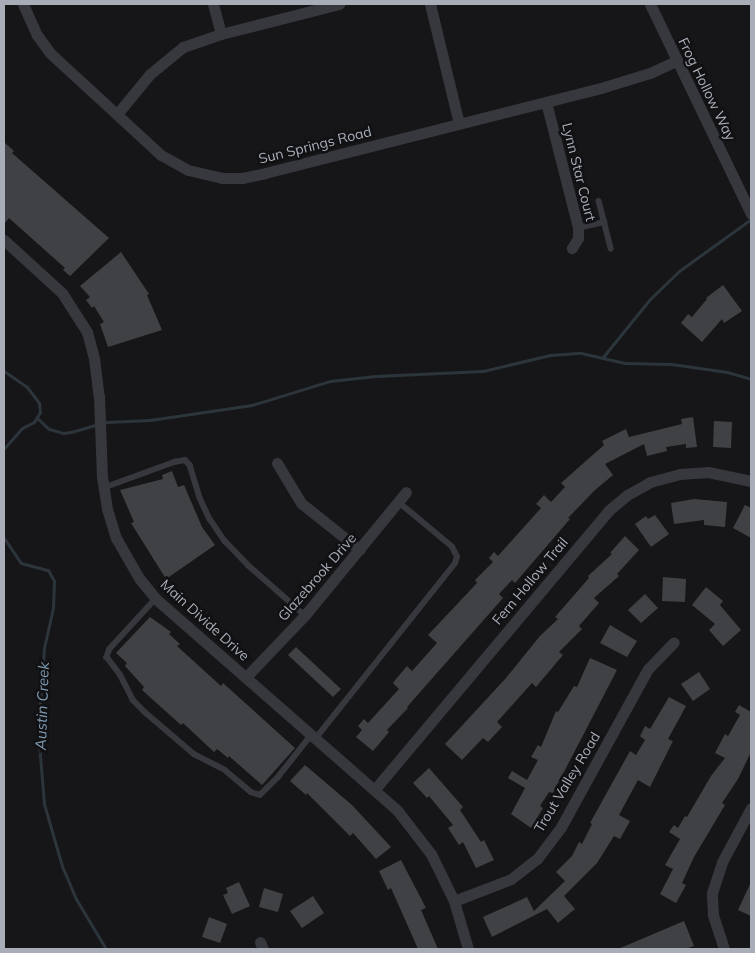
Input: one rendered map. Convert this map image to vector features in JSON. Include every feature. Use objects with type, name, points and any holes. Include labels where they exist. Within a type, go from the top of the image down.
[{"type":"street","name":"Sun Springs Road","points":[[23,4],[38,36],[50,53],[118,113],[161,155],[188,170],[222,178],[242,178],[265,173],[628,81],[676,61]]},
{"type":"street","points":[[213,4],[221,34]]},
{"type":"street","points":[[118,113],[150,74],[183,47],[221,34],[339,4]]},
{"type":"street","points":[[430,4],[459,124]]},
{"type":"street","name":"Frog Hollow Way","points":[[650,4],[751,214]]},
{"type":"street","name":"Lynn Star Court","points":[[546,102],[578,228],[578,238],[572,248]]},
{"type":"street","name":"Main Divide Drive","points":[[4,240],[62,293],[87,332],[94,358],[99,396],[103,488],[116,538],[139,578],[156,599],[397,810],[430,854],[454,901],[468,949]]},
{"type":"street","points":[[277,463],[301,502],[360,550]]},
{"type":"street","name":"Fern Hollow Trail","points":[[375,789],[608,511],[627,495],[650,482],[680,474],[708,472],[751,481]]},
{"type":"street","name":"Glazebrook Drive","points":[[246,677],[305,615],[406,492]]},
{"type":"street","name":"Trout Valley Road","points":[[454,901],[511,879],[537,859],[561,827],[648,669],[674,642]]},
{"type":"street","points":[[724,949],[713,915],[712,893],[722,862],[751,808]]},
{"type":"lane","points":[[599,201],[611,248]]},
{"type":"lane","points":[[578,228],[604,222]]},
{"type":"lane","points":[[103,488],[174,462],[185,460],[190,465],[200,498],[210,519],[225,540],[248,565],[305,615]]},
{"type":"lane","points":[[156,599],[110,649],[107,657],[120,674],[133,700],[145,712],[194,754],[225,770],[251,792],[260,795],[314,736],[455,563],[457,556],[452,548],[398,502]]},
{"type":"building","points":[[4,142],[14,151],[12,153],[109,238],[70,276],[63,270],[65,268],[9,218],[4,224]]},
{"type":"building","points":[[121,252],[149,294],[147,295],[162,330],[108,347],[100,324],[104,322],[94,306],[92,308],[86,300],[90,297],[80,286]]},
{"type":"building","points":[[723,285],[742,311],[724,323],[722,319],[702,342],[681,323],[688,314],[692,317],[706,298]]},
{"type":"building","points":[[693,417],[697,447],[686,448],[686,444],[666,447],[667,451],[647,456],[644,444],[605,464],[613,475],[595,490],[568,518],[570,519],[515,583],[512,580],[499,594],[503,598],[387,730],[389,732],[373,751],[356,737],[362,730],[358,726],[364,719],[368,723],[399,689],[393,683],[407,666],[412,671],[437,643],[428,635],[477,583],[475,580],[493,562],[489,558],[494,552],[498,556],[541,508],[536,504],[544,495],[551,502],[565,487],[561,483],[604,445],[602,441],[626,429],[629,437],[682,424],[681,419]]},
{"type":"building","points":[[714,421],[732,422],[731,448],[713,447]]},
{"type":"building","points":[[172,471],[178,487],[184,485],[202,527],[215,545],[166,579],[131,523],[134,522],[120,490],[163,479],[162,475]]},
{"type":"building","points":[[694,499],[727,502],[725,527],[704,525],[704,520],[674,524],[671,503]]},
{"type":"building","points":[[745,505],[751,508],[751,538],[733,528]]},
{"type":"building","points":[[655,515],[669,534],[651,547],[635,524],[646,516],[648,519]]},
{"type":"building","points":[[625,536],[639,550],[617,574],[619,576],[594,598],[599,603],[579,626],[582,629],[559,652],[563,655],[536,687],[532,683],[497,722],[502,727],[488,742],[483,738],[462,760],[445,744],[506,678],[540,636],[558,619],[555,617],[589,578],[588,576],[612,554],[610,553]]},
{"type":"building","points":[[663,577],[686,579],[685,602],[662,601]]},
{"type":"building","points":[[706,587],[723,601],[720,605],[741,630],[723,646],[709,630],[715,624],[692,605]]},
{"type":"building","points":[[645,594],[658,608],[641,623],[628,610]]},
{"type":"building","points":[[150,617],[171,632],[169,634],[180,644],[177,646],[221,686],[223,683],[295,748],[262,785],[229,756],[228,758],[217,749],[214,752],[183,723],[181,725],[142,690],[144,687],[125,666],[127,663],[116,653]]},
{"type":"building","points":[[610,625],[637,641],[627,657],[600,643]]},
{"type":"building","points":[[296,647],[341,689],[333,697],[288,655]]},
{"type":"building","points":[[590,658],[617,670],[553,793],[549,792],[540,806],[543,808],[531,828],[511,814],[525,788],[508,778],[512,771],[527,780],[538,760],[531,757],[538,745],[541,747],[556,711],[558,712],[574,686],[577,687]]},
{"type":"building","points":[[699,672],[710,689],[693,701],[681,684]]},
{"type":"building","points":[[669,697],[686,706],[668,739],[673,741],[650,787],[638,780],[619,815],[630,821],[620,839],[614,836],[597,863],[564,896],[575,909],[558,923],[547,909],[492,937],[483,917],[527,897],[534,911],[565,881],[556,872],[572,856],[579,842],[582,844],[592,824],[590,823],[630,751],[636,755],[645,740],[640,736],[645,726],[650,729]]},
{"type":"building","points":[[739,705],[751,712],[751,752],[738,779],[722,803],[725,805],[694,857],[682,883],[686,885],[676,903],[660,894],[673,869],[665,865],[680,839],[669,832],[674,825],[678,828],[685,816],[687,817],[711,776],[725,758],[715,753],[725,734],[728,736],[740,715],[735,712]]},
{"type":"building","points":[[305,765],[352,805],[391,847],[376,859],[353,833],[350,836],[307,793],[306,795],[290,781]]},
{"type":"building","points":[[429,768],[463,807],[460,810],[481,842],[484,840],[494,860],[476,868],[463,842],[459,845],[448,828],[453,825],[429,796],[427,798],[413,783]]},
{"type":"building","points":[[401,860],[426,908],[421,910],[438,949],[418,949],[391,888],[388,890],[379,871]]},
{"type":"building","points":[[239,882],[250,906],[232,914],[223,895],[228,893],[226,888]]},
{"type":"building","points":[[751,882],[751,916],[738,910]]},
{"type":"building","points":[[264,888],[283,894],[278,912],[259,907]]},
{"type":"building","points":[[313,896],[324,913],[302,928],[290,911]]},
{"type":"building","points":[[209,917],[227,924],[220,943],[202,937]]},
{"type":"building","points":[[684,921],[694,946],[685,949],[618,949]]},
{"type":"waterway","points":[[603,357],[650,299],[679,271],[751,219]]},
{"type":"waterway","points":[[37,418],[49,429],[63,433],[107,422],[150,420],[252,405],[330,381],[376,376],[483,371],[550,355],[581,353],[625,363],[671,364],[727,372],[751,379]]},
{"type":"waterway","name":"Austin Creek","points":[[4,371],[27,387],[39,403],[40,412],[34,422],[22,428],[4,449]]},
{"type":"waterway","name":"Austin Creek","points":[[4,538],[21,563],[48,570],[54,581],[53,608],[44,648],[38,732],[44,804],[62,866],[76,899],[106,949]]}]
